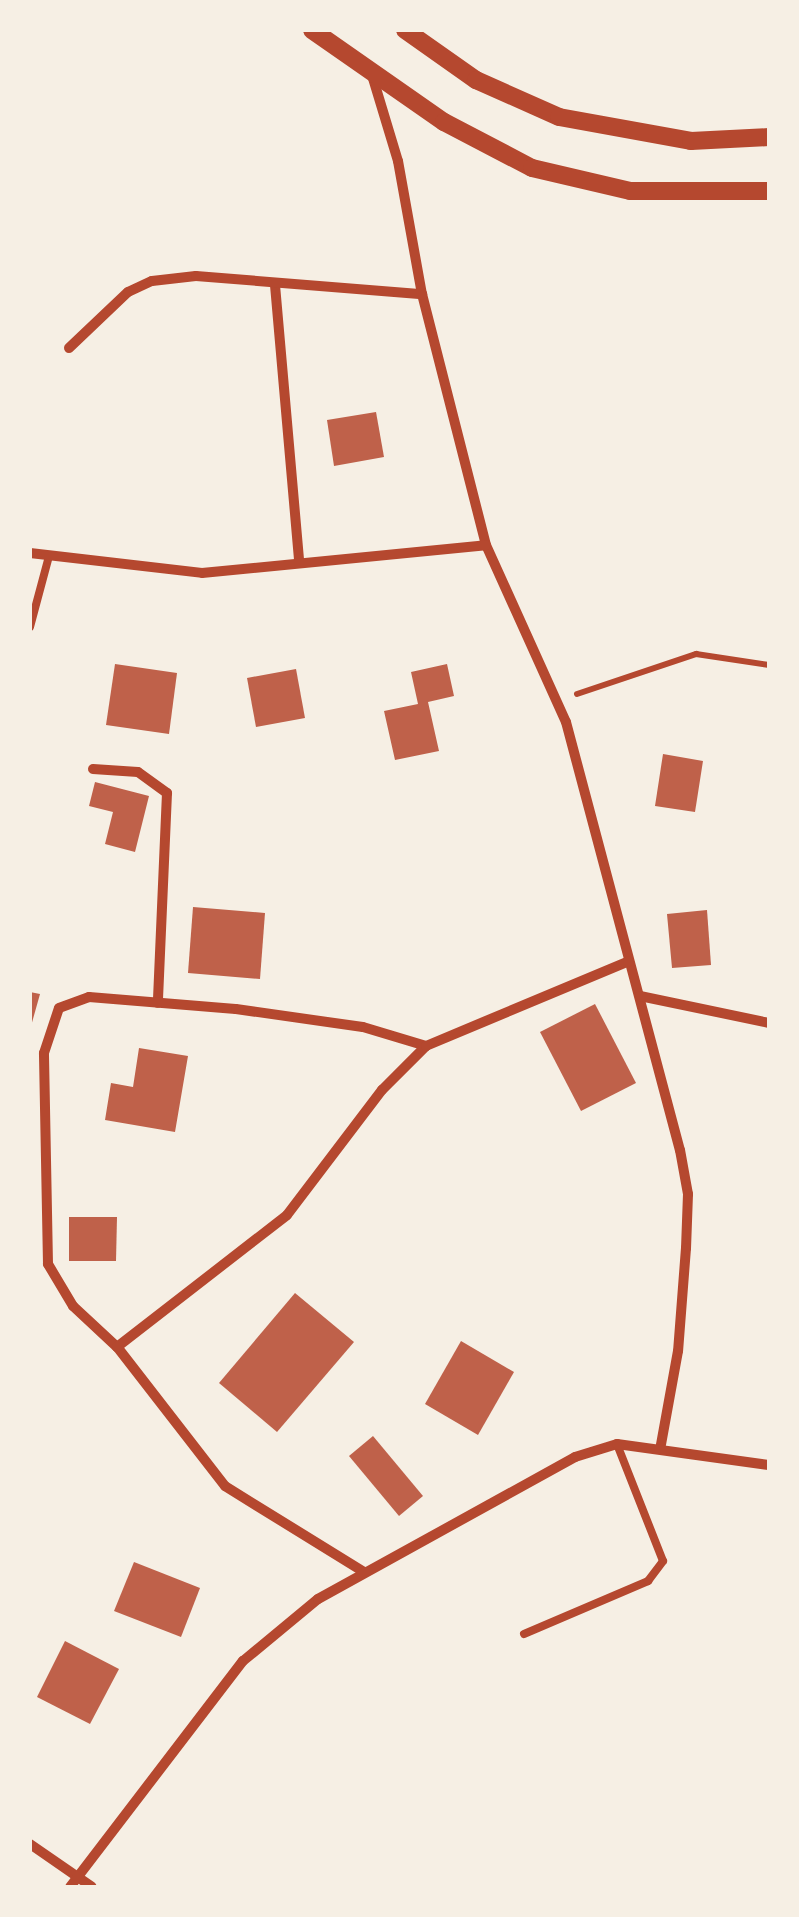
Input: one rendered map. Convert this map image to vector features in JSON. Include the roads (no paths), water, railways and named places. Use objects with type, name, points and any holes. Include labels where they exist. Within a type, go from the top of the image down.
[{"type":"street","points":[[312,30],[371,74],[486,146],[582,184],[679,194],[769,191]]},
{"type":"street","points":[[405,30],[476,80],[559,117],[691,141],[769,137]]},
{"type":"street","points":[[371,74],[398,161],[422,294],[486,545],[557,701],[640,996],[688,1194],[678,1352],[661,1445]]},
{"type":"street","points":[[69,348],[128,292],[152,281],[196,276],[422,294]]},
{"type":"street","points":[[275,285],[299,560]]},
{"type":"street","points":[[30,553],[202,573],[299,560],[486,545]]},
{"type":"street","points":[[94,769],[138,772],[156,779],[167,793],[158,1003]]},
{"type":"street","points":[[117,1347],[287,1215],[382,1090],[426,1046],[629,961]]},
{"type":"street","points":[[640,996],[769,1023]]},
{"type":"street","points":[[364,1572],[225,1486],[117,1347],[73,1306],[48,1264],[44,1053],[50,1021],[73,1000],[158,1003],[364,1028],[426,1046]]},
{"type":"street","points":[[74,1883],[244,1661],[278,1627],[364,1572],[575,1457],[617,1444],[661,1445],[769,1465]]},
{"type":"street","points":[[30,1844],[74,1883],[92,1887]]},
{"type":"lane","points":[[30,627],[49,556]]},
{"type":"lane","points":[[524,1634],[648,1580],[663,1561],[617,1444]]}]
